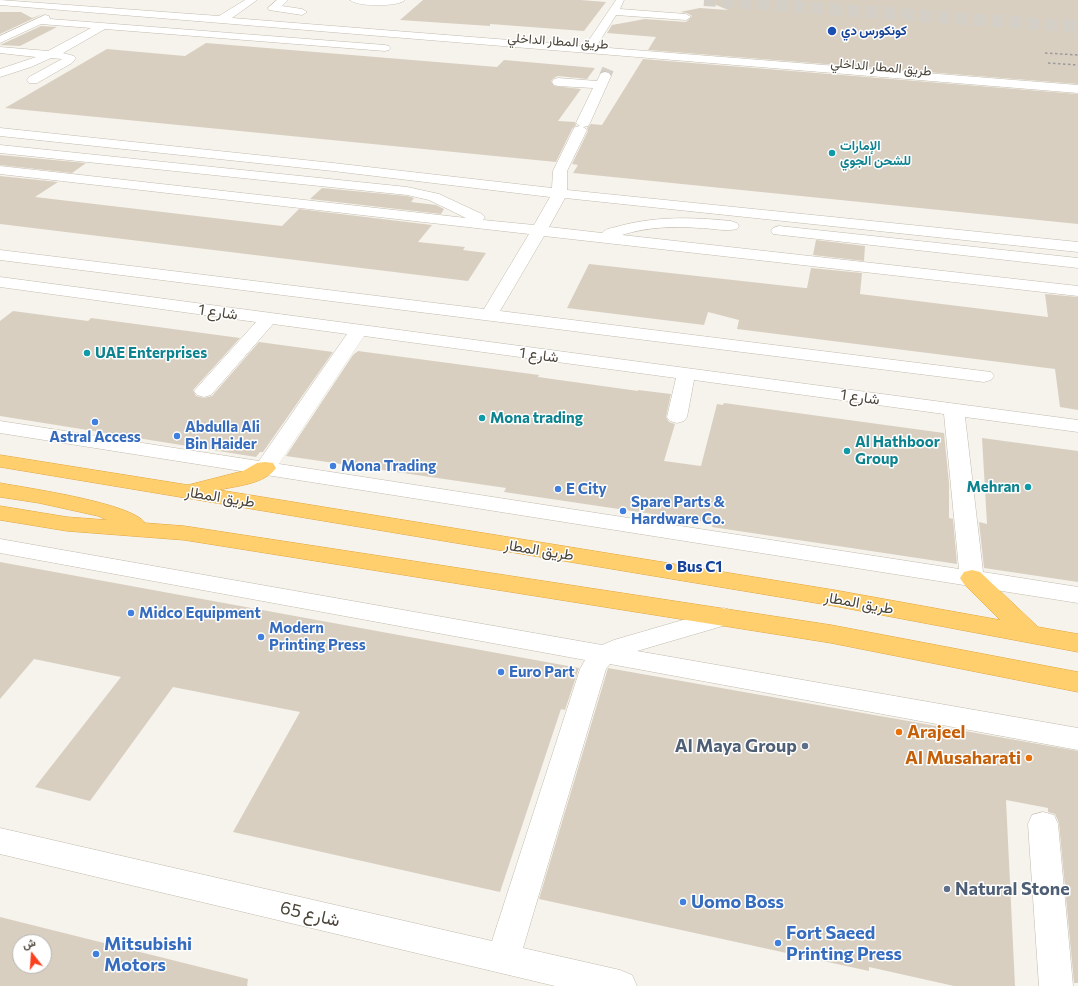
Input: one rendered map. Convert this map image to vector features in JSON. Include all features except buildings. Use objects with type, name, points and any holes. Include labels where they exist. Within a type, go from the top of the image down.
[{"type":"highway","name":"طريق المطار","points":[[0,461],[834,598],[1078,643]]},
{"type":"highway","points":[[187,492],[250,476],[265,468]]},
{"type":"highway","points":[[0,490],[47,498],[105,511],[150,530]]},
{"type":"highway","points":[[0,513],[67,524],[150,530],[213,537],[724,617],[831,634],[1078,682]]},
{"type":"highway","points":[[972,578],[1031,635]]},
{"type":"street","name":"طريق المطار الداخلي","points":[[49,0],[72,5],[100,2],[225,17],[361,23],[590,46]]},
{"type":"street","points":[[225,17],[252,0]]},
{"type":"street","points":[[283,0],[273,8],[279,10],[309,12]]},
{"type":"street","points":[[356,0],[388,2],[400,0]]},
{"type":"street","points":[[590,46],[620,0]]},
{"type":"street","points":[[374,13],[388,2]]},
{"type":"street","points":[[5,3],[72,5],[590,46],[610,65]]},
{"type":"street","points":[[0,40],[72,5]]},
{"type":"street","points":[[612,12],[686,17]]},
{"type":"street","points":[[45,18],[103,26],[398,49]]},
{"type":"street","points":[[1,86],[4,79],[1,72],[23,67],[103,26]]},
{"type":"street","points":[[170,43],[186,33]]},
{"type":"street","points":[[0,50],[68,56],[70,59],[33,80]]},
{"type":"street","points":[[573,60],[610,65],[1078,99]]},
{"type":"street","points":[[489,315],[557,200],[559,193],[560,171],[610,65]]},
{"type":"street","points":[[558,82],[610,65],[1078,89]]},
{"type":"street","name":"طريق المطار الداخلي","points":[[610,65],[1078,82]]},
{"type":"street","points":[[0,132],[333,167],[517,189],[1078,247]]},
{"type":"street","points":[[0,149],[407,191],[434,198],[468,212],[488,224]]},
{"type":"street","points":[[0,170],[462,221],[1078,292]]},
{"type":"street","points":[[0,180],[415,227],[441,228],[462,221]]},
{"type":"street","points":[[599,237],[621,229],[648,224],[679,222],[1078,263]]},
{"type":"street","points":[[0,255],[984,376]]},
{"type":"street","name":"شارع 1","points":[[0,282],[1078,426]]},
{"type":"street","points":[[204,391],[268,319]]},
{"type":"street","points":[[265,468],[358,331]]},
{"type":"street","points":[[677,417],[686,374]]},
{"type":"street","points":[[954,410],[972,578]]},
{"type":"street","points":[[1035,420],[1038,415],[1044,412],[1054,411],[1078,413]]},
{"type":"street","points":[[0,427],[1078,595]]},
{"type":"street","points":[[0,546],[1078,739]]},
{"type":"street","points":[[503,959],[592,669],[596,661],[603,655],[623,646],[724,617]]},
{"type":"street","points":[[1043,824],[1056,986]]},
{"type":"street","name":"شارع 65","points":[[0,842],[620,986]]},
{"type":"tunnel","points":[[704,0],[1078,27]]},
{"type":"tunnel","points":[[605,76],[608,69]]},
{"type":"railway","points":[[1045,53],[1078,55]]},
{"type":"railway","points":[[1048,63],[1078,65]]},
{"type":"place","name":"كونكورس دي","points":[[832,31]]},
{"type":"place","name":"الإمارات للشحن الجوي","points":[[832,153]]},
{"type":"place","name":"UAE Enterprises","points":[[87,353]]},
{"type":"place","name":"Mona trading","points":[[482,418]]},
{"type":"place","name":"Astral Access","points":[[95,422]]},
{"type":"place","name":"Abdulla Ali Bin Haider","points":[[177,436]]},
{"type":"place","name":"Al Hathboor Group","points":[[847,451]]},
{"type":"place","name":"Mona Trading","points":[[333,466]]},
{"type":"place","name":"Mehran","points":[[1028,487]]},
{"type":"place","name":"E City","points":[[558,489]]},
{"type":"place","name":"Spare Parts & Hardware Co.","points":[[623,511]]},
{"type":"place","name":"Bus C1","points":[[669,567]]},
{"type":"place","name":"Midco Equipment","points":[[131,613]]},
{"type":"place","name":"Modern Printing Press","points":[[261,637]]},
{"type":"place","name":"Euro Part","points":[[501,672]]},
{"type":"place","name":"Arajeel","points":[[899,732]]},
{"type":"place","name":"Al Maya Group","points":[[805,746]]},
{"type":"place","name":"Al Musaharati","points":[[1029,758]]},
{"type":"place","name":"Natural Stone","points":[[947,889]]},
{"type":"place","name":"Uomo Boss","points":[[683,902]]},
{"type":"place","name":"Fort Saeed Printing Press","points":[[778,943]]},
{"type":"place","name":"Mitsubishi Motors","points":[[96,954]]}]
